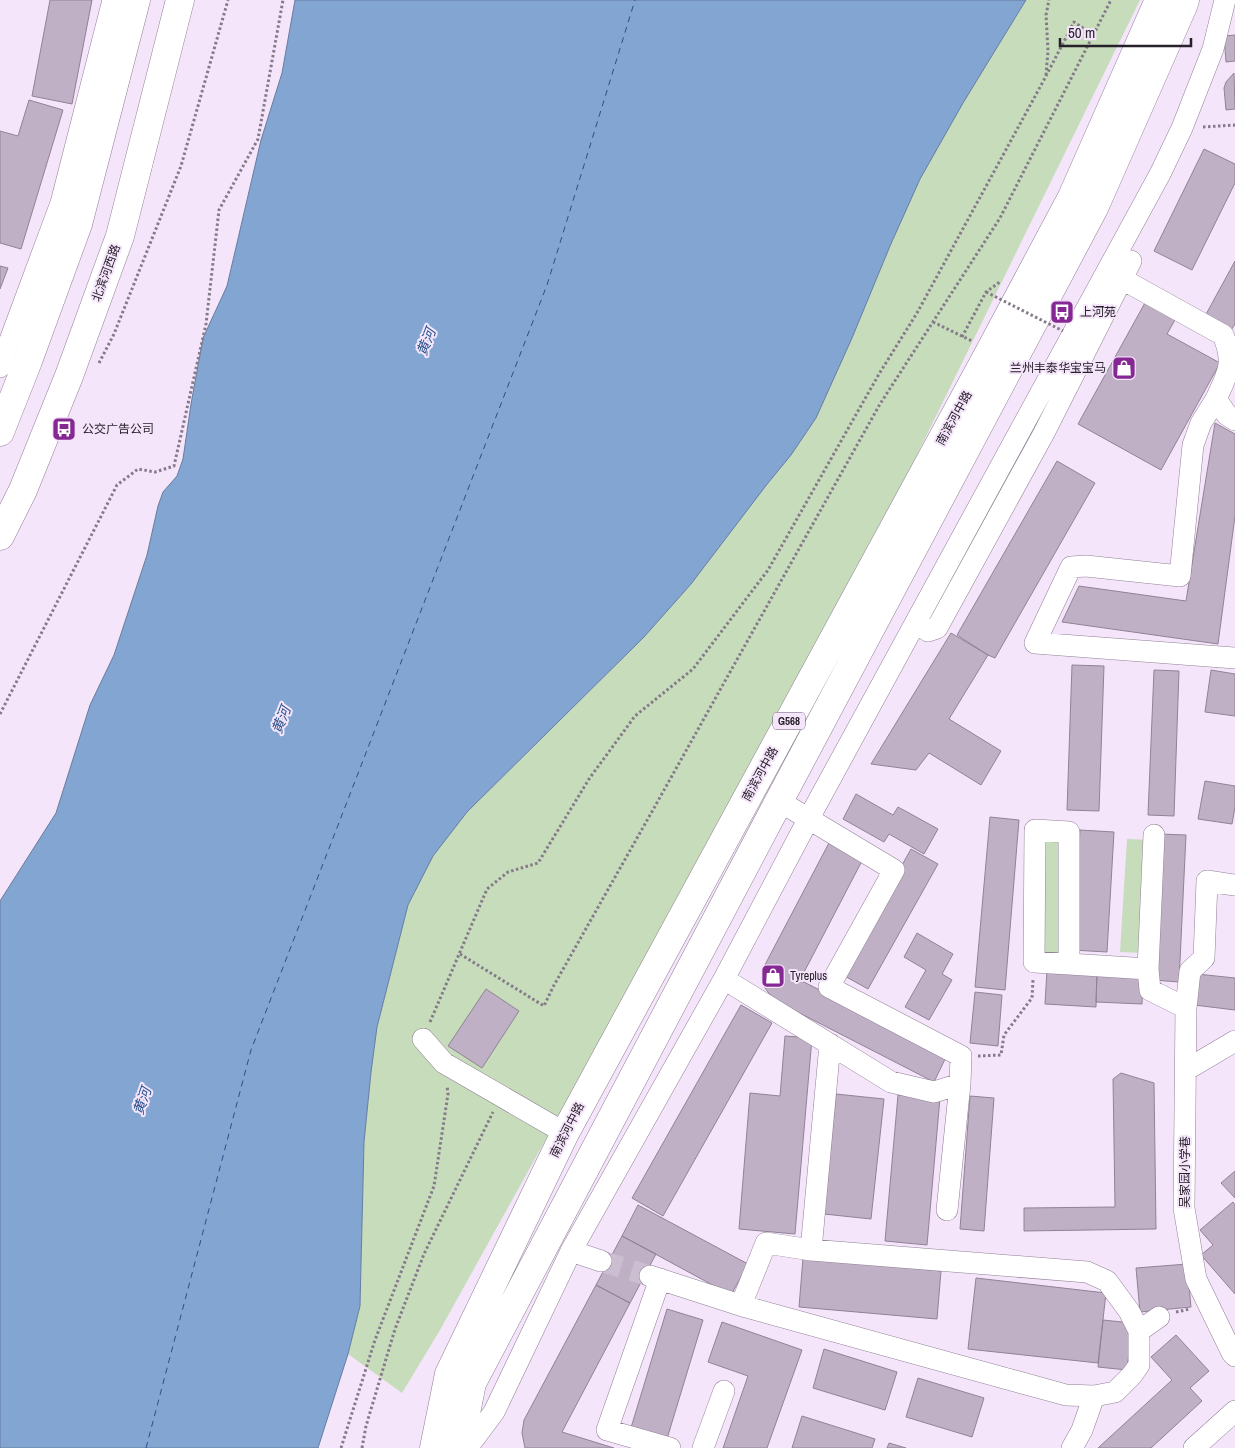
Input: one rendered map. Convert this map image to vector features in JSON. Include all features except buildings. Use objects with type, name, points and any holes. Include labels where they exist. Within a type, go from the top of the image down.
[{"type":"main road","points":[[2,424],[28,361],[78,224],[136,0]]},
{"type":"main road","name":"北滨河西路","points":[[0,536],[23,490],[69,376],[120,236],[180,0]]},
{"type":"main road","name":"南滨河中路","points":[[434,1448],[449,1374],[565,1133],[1072,197],[1159,0]]},
{"type":"main road","name":"南滨河中路","points":[[459,1448],[472,1383],[1094,208],[1185,0]]},
{"type":"street","points":[[0,367],[61,203],[113,0]]},
{"type":"street","points":[[467,1448],[494,1412],[571,1251],[724,979],[809,818],[1171,151],[1182,128],[1212,49],[1225,0]]},
{"type":"street","points":[[916,622],[928,631],[937,628],[1044,433],[1127,270],[1222,335],[1228,346],[1229,370],[1216,399],[1201,423],[1193,445],[1180,576],[1086,566],[1071,567],[1035,643],[1235,658]]},
{"type":"street","points":[[1216,399],[1227,415],[1235,420]]},
{"type":"street","points":[[779,801],[894,870],[829,987],[961,1056],[960,1084],[947,1210]]},
{"type":"street","points":[[1069,964],[1069,832],[1035,830],[1034,962],[1148,969]]},
{"type":"street","points":[[1154,835],[1148,969],[1150,990],[1186,1008]]},
{"type":"street","name":"吴家园小学巷","points":[[1235,885],[1207,880],[1204,958],[1190,971],[1186,1008],[1184,1208],[1196,1279],[1235,1356]]},
{"type":"street","points":[[724,979],[891,1082],[934,1092],[960,1084]]},
{"type":"street","points":[[423,1039],[444,1062],[565,1133]]},
{"type":"street","points":[[1186,1070],[1235,1041]]},
{"type":"street","points":[[812,1250],[830,1044]]},
{"type":"street","points":[[662,1447],[608,1430],[655,1278],[741,1305],[1066,1395],[1094,1396],[1115,1392],[1132,1376],[1139,1366],[1139,1331],[1129,1311],[1107,1281],[1087,1272],[812,1250],[766,1243],[741,1305]]},
{"type":"street","points":[[571,1251],[601,1261]]},
{"type":"street","points":[[1139,1331],[1159,1317]]},
{"type":"street","points":[[703,1448],[724,1390]]},
{"type":"street","points":[[1072,1448],[1082,1430],[1094,1396]]},
{"type":"street","points":[[1194,1448],[1235,1411]]},
{"type":"path","points":[[0,714],[117,485],[138,469],[155,472],[174,466],[206,324],[219,210],[258,139],[282,0]]},
{"type":"path","points":[[1045,78],[1048,52],[1046,15],[1049,0]]},
{"type":"path","points":[[460,954],[544,1006],[553,986],[880,404],[1000,218],[1111,0]]},
{"type":"path","points":[[423,1039],[487,889],[508,872],[538,863],[589,778],[635,716],[694,669],[768,570],[879,374],[917,313],[1074,22],[1093,35]]},
{"type":"path","points":[[962,337],[986,292],[1063,331]]},
{"type":"path","points":[[933,322],[990,351]]},
{"type":"path","points":[[961,1056],[1001,1055],[1004,1035],[1032,998],[1034,962]]},
{"type":"path","points":[[341,1448],[375,1340],[434,1186],[448,1094],[444,1062]]},
{"type":"path","points":[[362,1448],[366,1426],[395,1329],[421,1262],[500,1095]]},
{"type":"path","points":[[1159,1317],[1209,1305]]},
{"type":"green space","points":[[1026,0],[1140,0],[911,467],[622,1002],[440,1330],[402,1393],[348,1354],[360,1306],[364,1142],[377,1027],[408,905],[433,856],[467,812],[644,637],[691,584],[791,455],[816,418],[920,179],[963,103]]},
{"type":"green space","points":[[1127,839],[1150,840],[1144,953],[1120,952]]},
{"type":"green space","points":[[1042,840],[1065,841],[1062,954],[1038,953]]},
{"type":"water","name":"黄河","points":[[295,0],[1026,0],[963,103],[920,179],[816,418],[791,455],[691,584],[644,637],[467,812],[433,856],[408,905],[377,1027],[371,1072],[364,1142],[360,1306],[348,1354],[318,1448],[0,1448],[0,901],[56,813],[90,705],[114,655],[147,555],[163,492],[177,476],[183,459],[203,338],[227,286],[261,140],[282,73]]},
{"type":"ferry route","points":[[146,1448],[251,1050],[547,285],[635,0]]},
{"type":"tunnel","points":[[601,1261],[650,1276]]},
{"type":"place","name":"上河苑","points":[[1062,312]]},
{"type":"place","name":"兰州丰泰华宝宝马","points":[[1124,368]]},
{"type":"place","name":"公交广告公司","points":[[64,429]]},
{"type":"place","name":"Tyreplus","points":[[773,976]]}]
